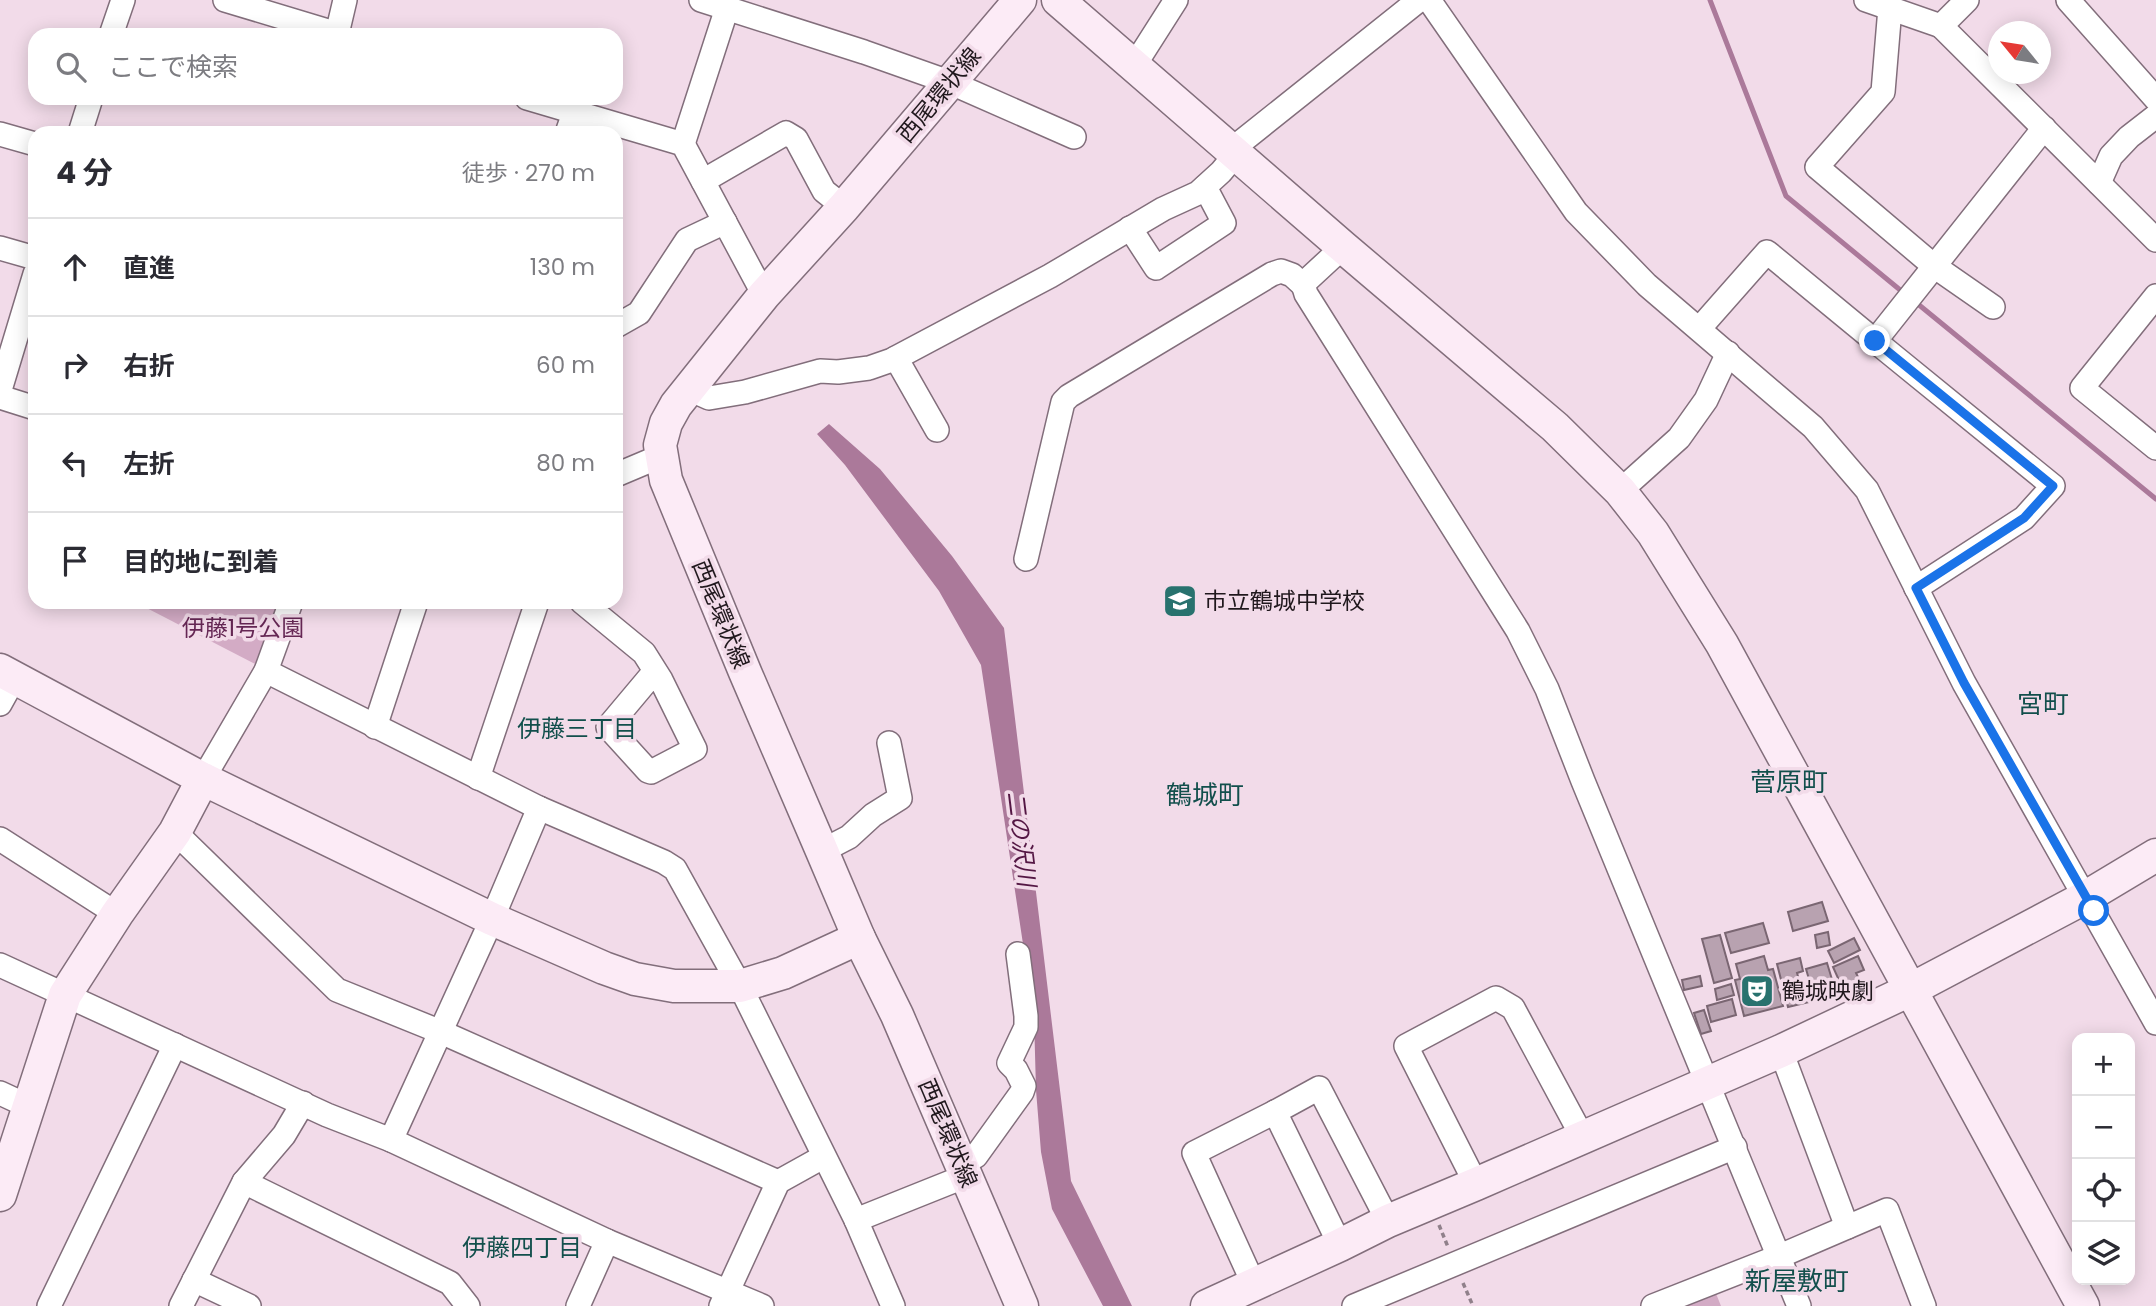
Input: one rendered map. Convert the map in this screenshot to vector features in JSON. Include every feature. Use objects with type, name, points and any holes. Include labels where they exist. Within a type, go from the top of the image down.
[{"type":"street","points":[[113,28],[122,0]]},
{"type":"street","points":[[340,28],[345,0]]},
{"type":"street","points":[[701,0],[949,82],[1074,137]]},
{"type":"street","name":"西尾環状線","points":[[1020,0],[844,207],[764,295],[676,405],[666,423],[660,445],[666,481],[745,672],[1022,1306]]},
{"type":"street","points":[[1058,0],[1555,427],[1620,491],[1653,533],[1722,644],[2083,1306]]},
{"type":"street","points":[[1134,66],[1176,0]]},
{"type":"street","points":[[689,389],[709,398],[744,392],[820,371],[869,368],[896,358],[1050,275],[1163,209],[1198,193],[1222,172],[1233,152],[1419,0]]},
{"type":"street","points":[[1429,0],[1576,212],[1647,285],[1813,427],[1867,490],[1964,683],[2156,1023]]},
{"type":"street","points":[[1941,26],[1967,0]]},
{"type":"street","points":[[2068,0],[2156,99]]},
{"type":"street","points":[[240,2],[320,28]]},
{"type":"street","points":[[1993,307],[1934,266],[1817,167],[1883,92],[1877,3],[1941,26],[2156,240]]},
{"type":"street","points":[[727,8],[682,144],[764,295]]},
{"type":"street","points":[[82,126],[89,105]]},
{"type":"street","points":[[539,105],[571,123]]},
{"type":"street","points":[[2099,183],[2111,156],[2129,137],[2156,116]]},
{"type":"street","points":[[1875,341],[2044,128]]},
{"type":"street","points":[[703,181],[786,132],[796,139],[824,191],[844,207]]},
{"type":"street","points":[[623,133],[682,144]]},
{"type":"street","points":[[0,134],[28,142]]},
{"type":"street","points":[[1130,228],[1156,268],[1224,223],[1205,187]]},
{"type":"street","points":[[623,322],[639,313],[687,240],[725,222]]},
{"type":"street","points":[[1304,286],[1343,247]]},
{"type":"street","points":[[0,248],[28,256]]},
{"type":"street","points":[[1699,329],[1767,252],[2053,486],[2024,518],[1916,588]]},
{"type":"street","points":[[1026,559],[1063,402],[1069,396],[1272,274],[1281,271],[1292,275],[1304,286],[1306,294],[1518,631],[1547,690],[1800,1306]]},
{"type":"street","points":[[2156,296],[2082,387],[2156,448]]},
{"type":"street","points":[[0,390],[28,297]]},
{"type":"street","points":[[1620,491],[1679,438],[1706,400],[1728,354]]},
{"type":"street","points":[[896,358],[937,430]]},
{"type":"street","points":[[0,397],[28,406]]},
{"type":"street","points":[[623,472],[661,456]]},
{"type":"street","points":[[0,1195],[14,1100],[65,995],[117,914],[175,832],[266,671],[288,609]]},
{"type":"street","points":[[375,727],[414,609]]},
{"type":"street","points":[[478,778],[535,609]]},
{"type":"street","points":[[591,609],[644,653],[655,671]]},
{"type":"street","points":[[266,671],[539,808],[675,869],[740,986],[856,1220],[893,1306]]},
{"type":"street","points":[[5,684],[492,919],[635,979],[674,986],[740,986],[783,974],[859,938]]},
{"type":"street","points":[[822,851],[849,837],[873,815],[900,798],[889,743]]},
{"type":"street","points":[[391,1140],[492,919],[539,808]]},
{"type":"street","points":[[175,832],[337,990],[441,1032],[778,1182]]},
{"type":"street","points":[[0,839],[117,914]]},
{"type":"street","points":[[1207,1306],[1388,1221],[1781,1051],[1910,990],[2086,897],[2156,855]]},
{"type":"street","points":[[856,1220],[963,1170],[1022,1092],[1024,1086],[1009,1063],[1026,1027],[1027,1016],[1018,954]]},
{"type":"street","points":[[0,965],[303,1103],[391,1140],[725,1298],[762,1306]]},
{"type":"street","points":[[1476,1184],[1406,1046],[1496,998],[1513,1008],[1583,1138]]},
{"type":"street","points":[[49,1306],[175,1045]]},
{"type":"street","points":[[1781,1051],[1847,1227]]},
{"type":"street","points":[[1254,1285],[1194,1153],[1319,1088],[1388,1221]]},
{"type":"street","points":[[181,1306],[244,1182],[284,1135],[303,1103]]},
{"type":"street","points":[[1275,1112],[1340,1245]]},
{"type":"street","points":[[1354,1306],[1735,1147]]},
{"type":"street","points":[[725,1298],[778,1182],[823,1157]]},
{"type":"street","points":[[244,1182],[450,1283],[468,1306]]},
{"type":"street","points":[[1653,1306],[1680,1301],[1886,1210],[1924,1306]]},
{"type":"street","points":[[578,1306],[607,1241]]},
{"type":"street","points":[[194,1280],[249,1306]]},
{"type":"green space","name":"伊藤1号公園","points":[[149,609],[277,609],[257,665]]},
{"type":"green space","points":[[1715,1291],[1721,1306],[1677,1306]]},
{"type":"water","name":"二の沢川","points":[[829,424],[880,469],[952,556],[1004,628],[1071,1181],[1132,1306],[1103,1306],[1052,1209],[1041,1152],[1034,1017],[981,665],[939,591],[845,465],[817,434]]},
{"type":"building","points":[[1822,902],[1828,921],[1793,931],[1788,912]]},
{"type":"building","points":[[1763,923],[1769,943],[1731,953],[1725,933]]},
{"type":"building","points":[[1828,932],[1830,945],[1817,948],[1815,935]]},
{"type":"building","points":[[1720,935],[1732,978],[1714,983],[1702,939]]},
{"type":"building","points":[[1854,938],[1860,950],[1834,963],[1828,951]]},
{"type":"building","points":[[1764,956],[1768,970],[1773,969],[1783,1006],[1744,1016],[1735,980],[1740,979],[1736,964]]},
{"type":"building","points":[[1858,956],[1864,970],[1856,973],[1859,979],[1842,987],[1833,967]]},
{"type":"building","points":[[1800,958],[1803,971],[1797,973],[1800,983],[1804,982],[1809,1002],[1788,1007],[1777,964]]},
{"type":"building","points":[[1827,963],[1834,986],[1813,993],[1806,969]]},
{"type":"building","points":[[1700,976],[1702,986],[1684,990],[1682,980]]},
{"type":"building","points":[[1731,984],[1734,995],[1717,1000],[1715,989]]},
{"type":"building","points":[[1732,999],[1736,1015],[1711,1022],[1707,1006]]},
{"type":"building","points":[[1704,1010],[1711,1031],[1701,1034],[1694,1013]]},
{"type":"waterway","points":[[1710,0],[1786,196],[1905,294]]},
{"type":"waterway","points":[[1913,300],[2156,499]]},
{"type":"place","name":"市立鶴城中学校","points":[[1180,601]]},
{"type":"place","name":"鶴城映劇","points":[[1757,991]]},
{"type":"district","name":"宮町","points":[[2043,704]]},
{"type":"district","name":"伊藤三丁目","points":[[577,729]]},
{"type":"district","name":"菅原町","points":[[1789,782]]},
{"type":"district","name":"鶴城町","points":[[1205,795]]},
{"type":"district","name":"伊藤四丁目","points":[[522,1248]]},
{"type":"district","name":"新屋敷町","points":[[1797,1281]]},
{"type":"route","points":[[1875,341],[2053,486],[2024,518],[1916,588],[1964,683],[2094,911]]}]
